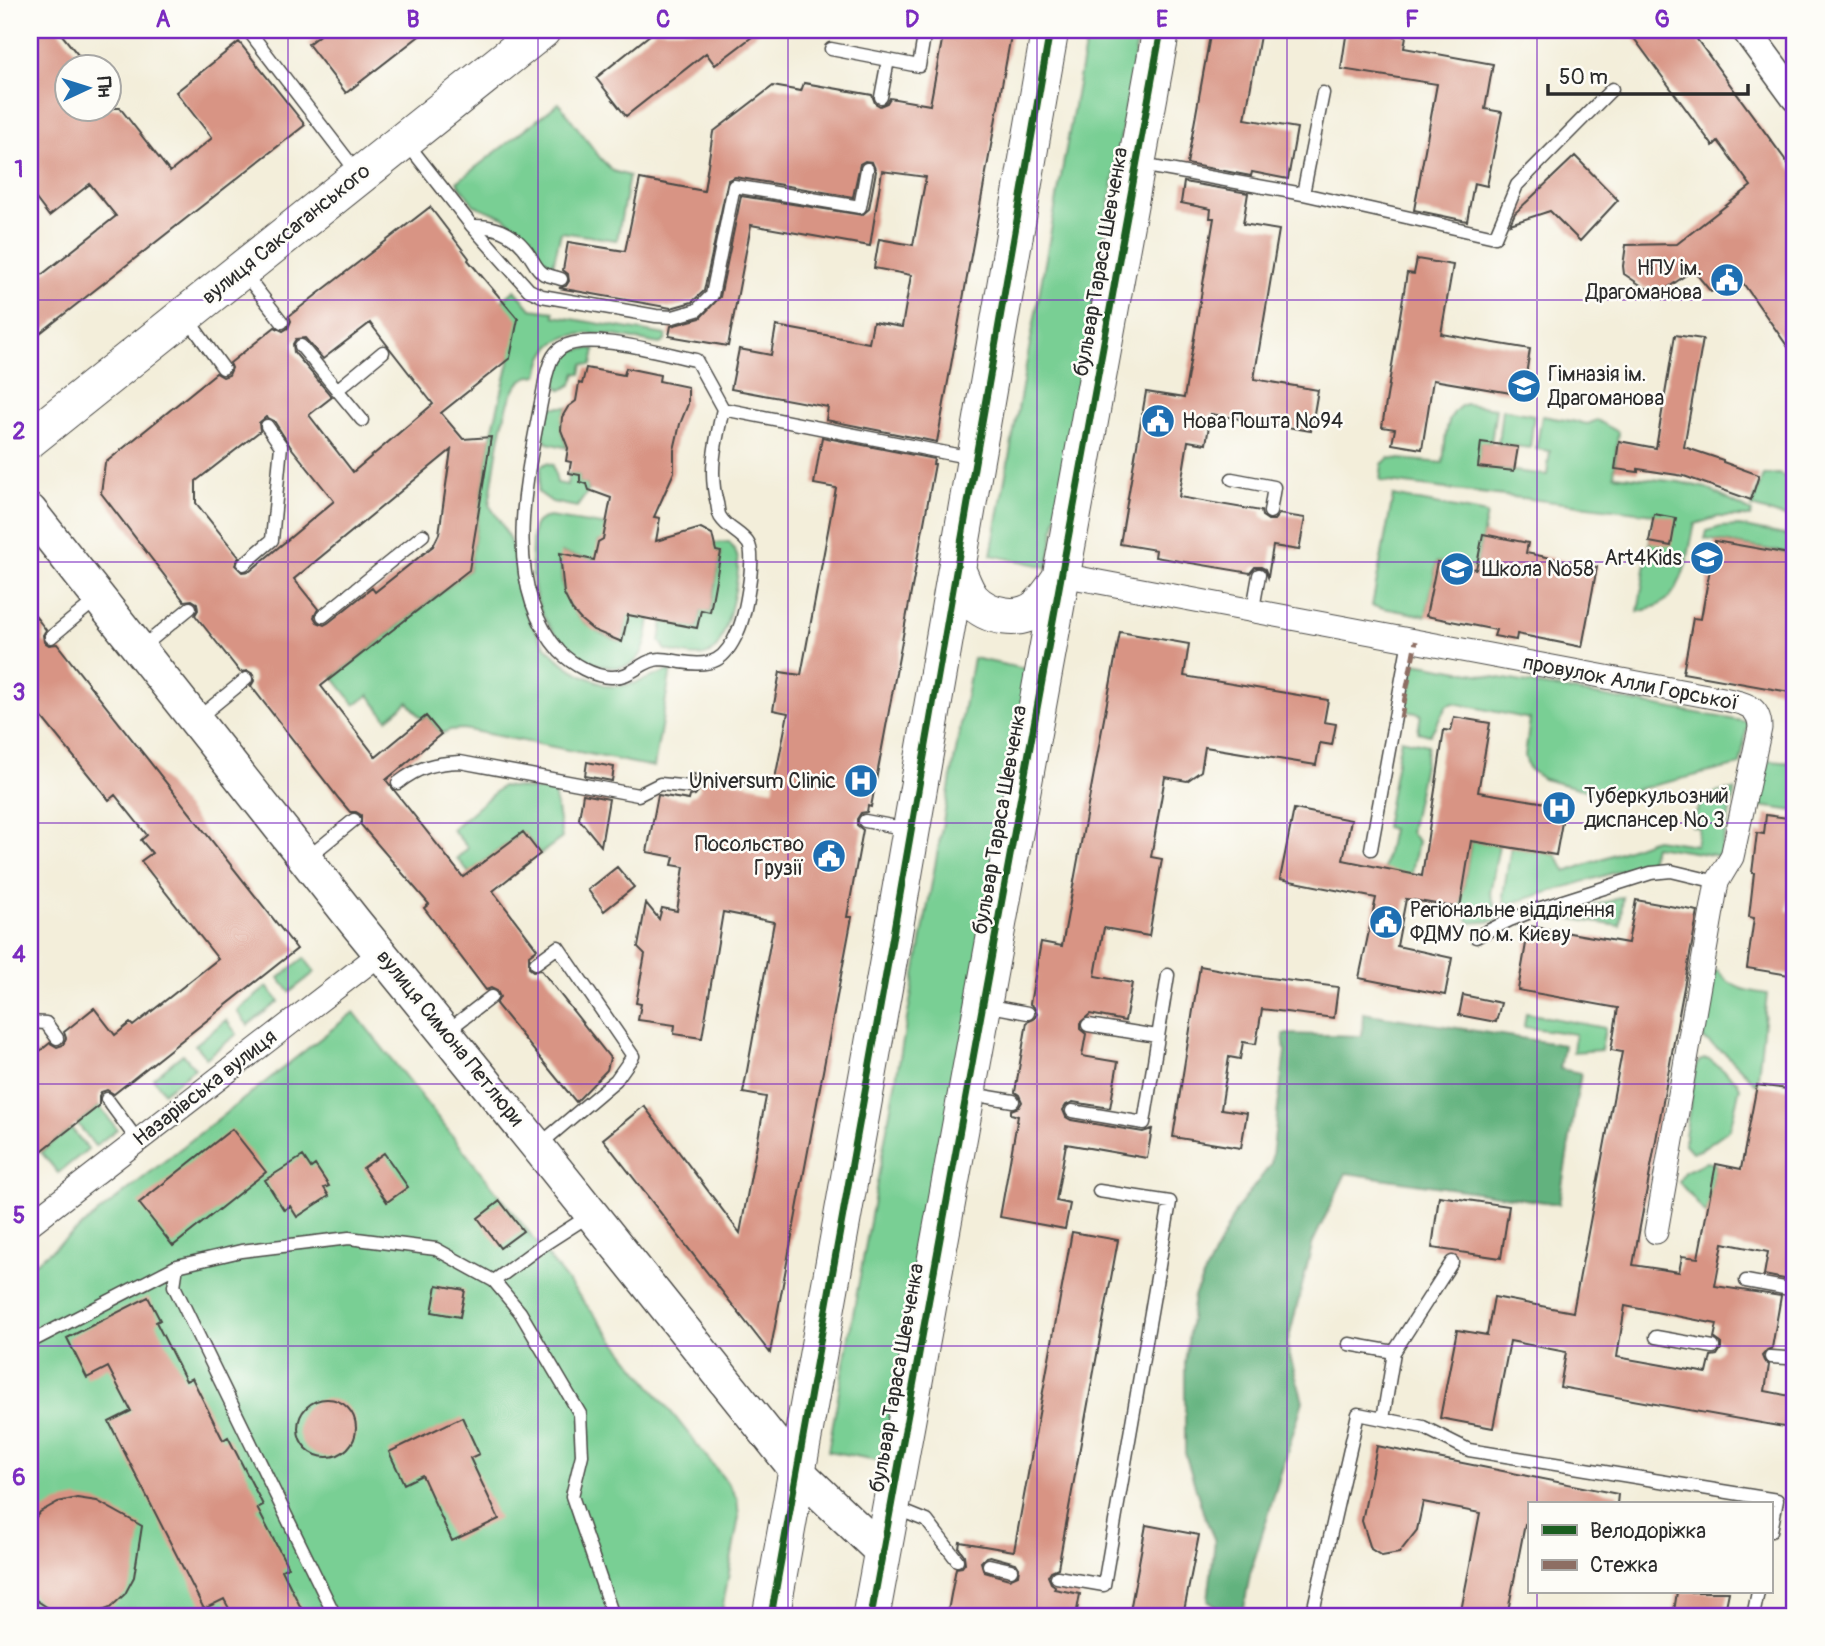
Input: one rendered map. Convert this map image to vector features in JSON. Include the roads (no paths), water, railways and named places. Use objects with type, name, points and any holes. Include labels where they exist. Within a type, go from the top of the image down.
[{"type":"main road","name":"вулиця Саксаганського","points":[[30,439],[542,30]]},
{"type":"main road","points":[[771,1616],[912,829],[1050,30]]},
{"type":"main road","name":"бульвар Тараса Шевченка","points":[[872,1616],[1161,30]]},
{"type":"main road","name":"вулиця Симона Петлюри","points":[[30,511],[194,721],[797,1471],[883,1553]]},
{"type":"main road","points":[[957,570],[971,599],[986,610],[1010,617],[1022,616],[1037,608],[1062,575]]},
{"type":"street","points":[[1757,34],[1795,97]]},
{"type":"street","name":"провулок Алли Горської","points":[[1062,575],[1744,703],[1754,709],[1760,718],[1760,728],[1732,857],[1717,882],[1656,1232]]},
{"type":"street","name":"Назарівська вулиця","points":[[30,1224],[381,953]]},
{"type":"lane","points":[[248,30],[359,176]]},
{"type":"lane","points":[[831,50],[919,66],[926,30]]},
{"type":"lane","points":[[881,97],[888,60]]},
{"type":"lane","points":[[1137,164],[1303,194],[1495,237],[1517,185],[1612,89]]},
{"type":"lane","points":[[1303,194],[1323,93]]},
{"type":"lane","points":[[404,139],[472,226],[529,290],[542,296],[673,317],[697,310],[712,295],[734,186],[860,207],[867,169]]},
{"type":"lane","points":[[472,226],[487,225],[503,230],[518,241],[545,274],[561,279]]},
{"type":"lane","points":[[242,270],[282,322]]},
{"type":"lane","points":[[185,315],[223,368]]},
{"type":"lane","points":[[723,409],[713,454],[713,488],[721,519],[740,533],[751,546],[752,561],[740,628],[730,647],[718,661],[701,666],[660,659],[645,664],[627,676],[609,678],[588,671],[566,658],[550,640],[537,618],[526,580],[523,523],[545,376],[551,358],[561,348],[576,342],[594,340],[696,360],[723,409],[976,459]]},
{"type":"lane","points":[[302,346],[362,420]]},
{"type":"lane","points":[[337,390],[383,352]]},
{"type":"lane","points":[[244,564],[272,540],[281,446],[267,426]]},
{"type":"lane","points":[[1231,479],[1274,487],[1270,512]]},
{"type":"lane","points":[[323,616],[423,535]]},
{"type":"lane","points":[[1253,609],[1259,575]]},
{"type":"lane","points":[[51,636],[98,598]]},
{"type":"lane","points":[[138,650],[190,608]]},
{"type":"lane","points":[[1371,849],[1409,640]]},
{"type":"lane","points":[[194,721],[246,680]]},
{"type":"lane","points":[[398,783],[413,771],[436,763],[460,762],[638,795],[660,783],[691,787]]},
{"type":"lane","points":[[306,859],[354,820]]},
{"type":"lane","points":[[865,821],[912,829]]},
{"type":"lane","points":[[1476,937],[1538,909],[1651,873],[1671,871],[1717,882]]},
{"type":"lane","points":[[536,963],[558,947],[633,1056],[617,1080],[537,1146]]},
{"type":"lane","points":[[1072,1111],[1144,1123],[1168,975]]},
{"type":"lane","points":[[445,1032],[491,996]]},
{"type":"lane","points":[[984,1005],[1028,1013]]},
{"type":"lane","points":[[30,1022],[46,1023],[57,1038]]},
{"type":"lane","points":[[1088,1025],[1157,1036]]},
{"type":"lane","points":[[967,1093],[1013,1101]]},
{"type":"lane","points":[[107,1100],[138,1140]]},
{"type":"lane","points":[[1057,1577],[1104,1585],[1170,1202],[1099,1191]]},
{"type":"lane","points":[[494,1281],[591,1214]]},
{"type":"lane","points":[[30,1342],[177,1266],[241,1251],[349,1238],[436,1249],[494,1281],[520,1312],[580,1414],[582,1455],[572,1496],[613,1616]]},
{"type":"lane","points":[[1383,1419],[1394,1352],[1452,1262]]},
{"type":"lane","points":[[177,1266],[174,1286],[335,1616]]},
{"type":"lane","points":[[1746,1281],[1795,1290]]},
{"type":"lane","points":[[1656,1337],[1713,1347]]},
{"type":"lane","points":[[1349,1344],[1394,1352]]},
{"type":"lane","points":[[1771,1357],[1795,1356]]},
{"type":"lane","points":[[1312,1616],[1359,1414],[1423,1427],[1469,1450],[1777,1500],[1772,1526]]},
{"type":"lane","points":[[891,1507],[927,1521],[957,1560]]},
{"type":"lane","points":[[989,1565],[1011,1570]]},
{"type":"lane","points":[[1753,1616],[1758,1594]]},
{"type":"place","name":"НПУ ім. Драгоманова","points":[[1727,280]]},
{"type":"place","name":"Гімназія ім. Драгоманова","points":[[1524,386]]},
{"type":"place","name":"Нова Пошта №94","points":[[1158,421]]},
{"type":"place","name":"Art4Kids","points":[[1707,558]]},
{"type":"place","name":"Школа №58","points":[[1457,569]]},
{"type":"place","name":"Universum Clinic","points":[[861,781]]},
{"type":"place","name":"Туберкульозний диспансер № 3","points":[[1559,808]]},
{"type":"place","name":"Посольство Грузії","points":[[829,856]]},
{"type":"place","name":"Регіональне відділення ФДМУ по м. Києву","points":[[1386,922]]}]
